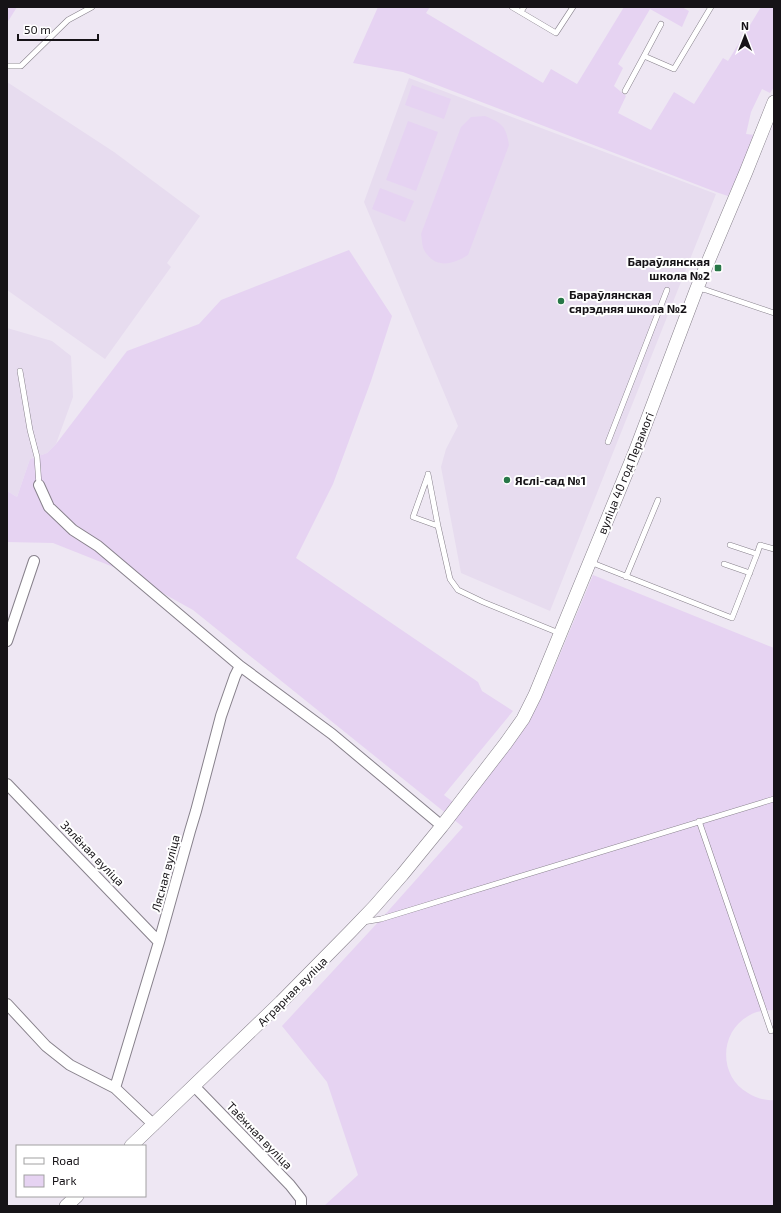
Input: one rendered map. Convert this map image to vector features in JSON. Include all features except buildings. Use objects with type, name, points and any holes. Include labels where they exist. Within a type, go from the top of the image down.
[{"type":"street","name":"вуліца 40 год Перамогі","points":[[442,826],[523,719],[535,695],[635,452],[697,288],[774,102]]},
{"type":"street","points":[[39,485],[49,507],[73,530],[98,546],[240,666],[332,734],[442,826]]},
{"type":"street","points":[[7,641],[34,561]]},
{"type":"street","name":"Лясная вуліца","points":[[115,1088],[159,942],[196,812],[221,716],[234,676],[240,666]]},
{"type":"street","name":"Зялёная вуліца","points":[[7,784],[159,942]]},
{"type":"street","name":"Аграрная вуліца","points":[[132,1145],[281,1002],[360,922],[402,875],[442,826]]},
{"type":"street","points":[[7,1004],[46,1046],[70,1065],[115,1088],[154,1125]]},
{"type":"street","name":"Таёжная вуліца","points":[[194,1086],[290,1185],[300,1199],[302,1206]]},
{"type":"street","points":[[66,1206],[76,1197]]},
{"type":"lane","points":[[7,66],[22,66],[68,20],[92,7]]},
{"type":"lane","points":[[512,7],[556,33],[573,7]]},
{"type":"lane","points":[[521,12],[524,7]]},
{"type":"lane","points":[[644,56],[674,69],[711,7]]},
{"type":"lane","points":[[625,91],[661,24]]},
{"type":"lane","points":[[697,288],[774,313]]},
{"type":"lane","points":[[608,442],[667,290]]},
{"type":"lane","points":[[20,371],[30,430],[37,457],[39,485]]},
{"type":"lane","points":[[438,526],[413,517],[428,474],[450,579],[458,590],[560,634]]},
{"type":"lane","points":[[626,577],[658,500]]},
{"type":"lane","points":[[589,562],[732,618],[760,544],[774,549]]},
{"type":"lane","points":[[730,545],[757,554]]},
{"type":"lane","points":[[724,564],[750,572]]},
{"type":"lane","points":[[360,922],[381,919],[774,799]]},
{"type":"lane","points":[[699,821],[771,1031]]},
{"type":"shaded area","points":[[409,78],[716,194],[550,611],[461,573],[441,467],[446,449],[458,426],[364,202]]},
{"type":"shaded area","points":[[7,82],[114,152],[200,216],[167,263],[171,267],[105,359],[7,290]]},
{"type":"shaded area","points":[[7,328],[52,341],[71,356],[73,397],[56,444],[47,453],[30,459],[17,497],[7,491]]},
{"type":"green space","points":[[7,7],[17,7],[7,23]]},
{"type":"green space","points":[[378,7],[430,7],[426,13],[543,83],[551,69],[577,84],[624,7],[682,7],[689,11],[682,27],[650,9],[618,64],[623,68],[614,86],[626,96],[618,113],[651,130],[674,92],[694,104],[723,58],[728,61],[761,7],[774,7],[774,87],[770,93],[762,89],[751,112],[746,134],[755,135],[728,196],[403,72],[353,63]]},
{"type":"green space","points":[[412,85],[451,99],[444,119],[405,105]]},
{"type":"green space","points":[[485,116],[496,121],[505,129],[509,145],[468,255],[450,263],[439,263],[428,256],[424,250],[421,234],[461,127],[471,117]]},
{"type":"green space","points":[[408,121],[438,132],[416,191],[386,180]]},
{"type":"green space","points":[[380,188],[414,201],[405,222],[372,209]]},
{"type":"green space","points":[[349,250],[392,316],[371,381],[333,484],[296,558],[478,682],[482,691],[513,711],[444,795],[461,808],[525,727],[553,671],[593,575],[774,648],[774,1010],[750,1015],[740,1022],[732,1032],[728,1042],[726,1054],[727,1065],[731,1076],[738,1085],[757,1098],[774,1100],[774,1206],[324,1206],[358,1175],[327,1082],[282,1026],[381,919],[463,827],[193,610],[121,570],[53,543],[7,542],[7,491],[17,497],[30,459],[47,453],[56,444],[127,351],[199,324],[221,300]]},
{"type":"place","name":"Бараўлянская школа №2","points":[[718,268]]},
{"type":"place","name":"Бараўлянская сярэдняя школа №2","points":[[561,301]]},
{"type":"place","name":"Яслі-сад №1","points":[[507,480]]}]
